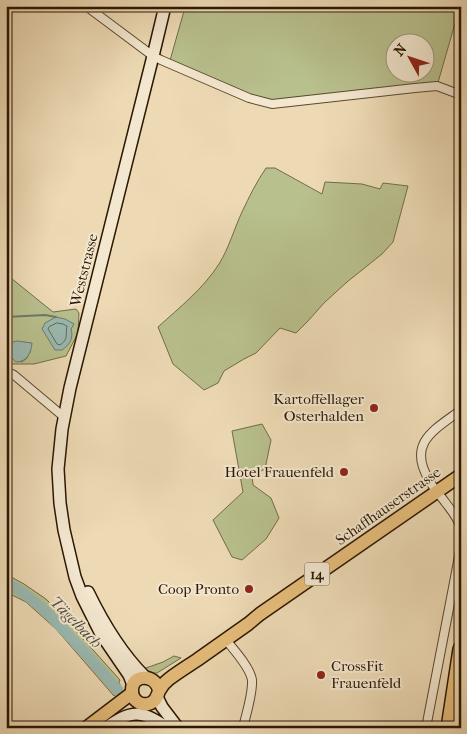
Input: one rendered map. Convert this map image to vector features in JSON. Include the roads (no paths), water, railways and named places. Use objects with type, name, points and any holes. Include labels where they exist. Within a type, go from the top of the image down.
[{"type":"highway","points":[[449,728],[461,649]]},
{"type":"highway","points":[[442,728],[458,666]]},
{"type":"main road","name":"Weststrasse","points":[[132,689],[129,675],[101,634],[82,596],[75,577],[62,517],[58,487],[60,445],[64,417],[79,350],[165,6]]},
{"type":"main road","name":"Schaffhauserstrasse","points":[[158,694],[170,678],[461,475]]},
{"type":"main road","name":"Weststrasse","points":[[68,545],[99,613],[120,647],[138,670],[147,677]]},
{"type":"main road","name":"Schaffhauserstrasse","points":[[147,677],[165,672],[260,614]]},
{"type":"main road","points":[[86,728],[132,689],[138,679],[147,677],[156,682],[162,707],[178,728]]},
{"type":"main road","points":[[132,689],[133,697],[156,712],[167,728]]},
{"type":"main road","points":[[98,728],[127,707],[152,703],[158,694]]},
{"type":"main road","points":[[106,728],[123,716],[136,714],[152,717],[167,728]]},
{"type":"street","points":[[86,6],[153,56],[249,98],[272,104],[436,86],[461,95]]},
{"type":"street","points":[[6,371],[14,375],[64,417]]},
{"type":"street","points":[[461,410],[426,438],[420,458],[422,467],[430,482],[457,519],[461,528]]},
{"type":"street","points":[[426,728],[461,546]]},
{"type":"street","points":[[226,640],[246,667],[252,681],[243,728]]},
{"type":"water","points":[[56,317],[74,324],[71,329],[72,336],[70,341],[62,350],[55,350],[42,329],[45,323]]},
{"type":"water","points":[[13,342],[32,343],[28,356],[20,362],[16,362],[11,357],[12,351],[10,346]]},
{"type":"waterway","points":[[6,317],[45,315],[56,317]]},
{"type":"waterway","name":"Tägelbach","points":[[6,582],[25,594],[50,616],[118,690]]},
{"type":"waterway","name":"Tägelbach","points":[[141,720],[147,728]]},
{"type":"place","name":"Kartoffellager Osterhalden","points":[[374,408]]},
{"type":"place","name":"Hotel Frauenfeld","points":[[344,472]]},
{"type":"place","name":"Coop Pronto","points":[[249,589]]},
{"type":"place","name":"CrossFit Frauenfeld","points":[[321,675]]}]
